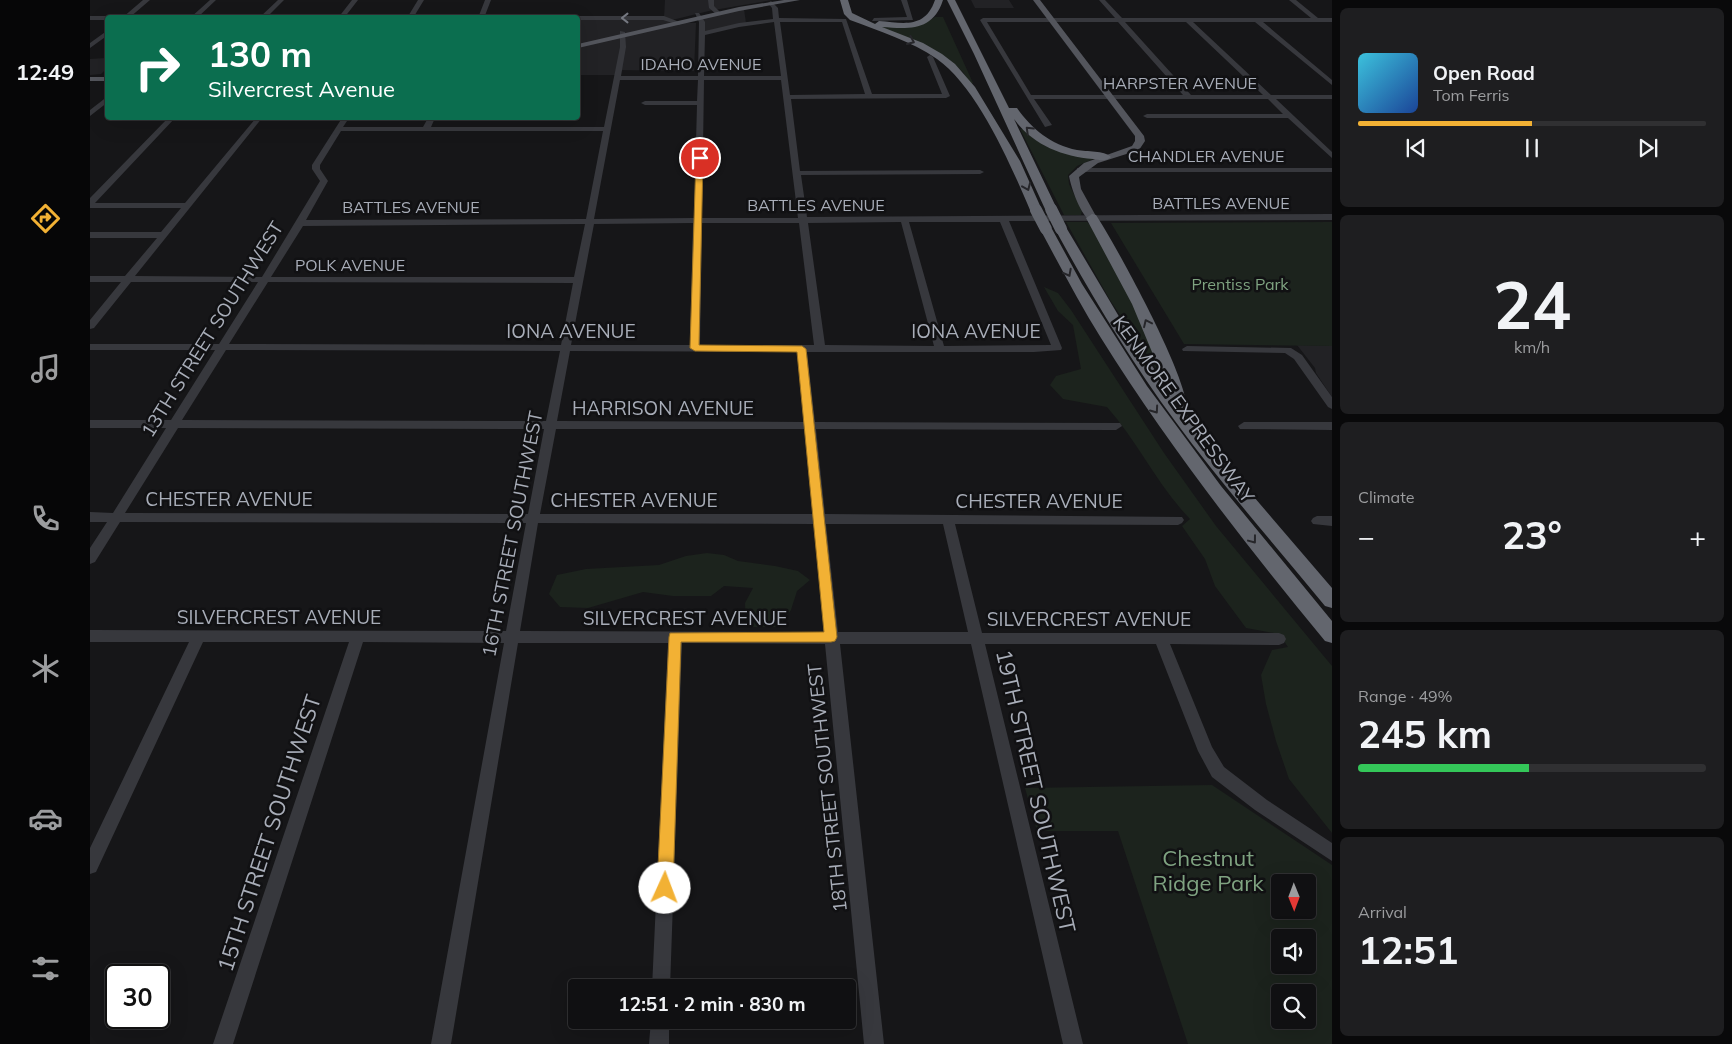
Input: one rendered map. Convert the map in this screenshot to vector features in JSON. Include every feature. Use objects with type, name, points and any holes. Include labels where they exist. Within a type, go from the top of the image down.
[{"type":"highway","points":[[844,0],[848,14],[852,18],[920,45],[952,66],[972,89],[1020,171]]},
{"type":"highway","points":[[851,0],[852,10],[860,18],[876,23],[899,25],[918,23],[930,18],[939,0]]},
{"type":"highway","points":[[939,0],[957,34]]},
{"type":"highway","name":"KENMORE EXPRESSWAY","points":[[951,0],[1036,210],[1053,229],[1181,418],[1226,476],[1332,601]]},
{"type":"highway","points":[[974,57],[1023,125],[1038,139],[1067,151],[1106,157]]},
{"type":"highway","name":"KENMORE EXPRESSWAY","points":[[974,57],[1051,209],[1053,229],[1095,320],[1154,409],[1195,466],[1260,550],[1332,634]]},
{"type":"highway","points":[[1092,218],[1128,283],[1158,347],[1178,396],[1181,418]]},
{"type":"main road","points":[[580,45],[716,12],[772,2],[797,0]]},
{"type":"main road","points":[[1036,0],[1139,136],[1140,141],[1136,148],[1106,157],[1080,170],[1074,176],[1073,181],[1092,218]]},
{"type":"main road","points":[[580,42],[623,34]]},
{"type":"main road","points":[[90,76],[105,77]]},
{"type":"main road","points":[[90,79],[105,77]]},
{"type":"street","points":[[129,15],[147,0]]},
{"type":"street","points":[[196,15],[213,0]]},
{"type":"street","points":[[265,15],[281,0]]},
{"type":"street","points":[[343,15],[355,0]]},
{"type":"street","points":[[412,15],[421,0]]},
{"type":"street","points":[[482,15],[488,0]]},
{"type":"street","points":[[711,0],[711,7],[716,12]]},
{"type":"street","points":[[874,20],[911,19],[904,0]]},
{"type":"street","points":[[1102,0],[1189,97]]},
{"type":"street","points":[[1292,0],[1317,20]]},
{"type":"street","points":[[772,2],[798,173],[820,349]]},
{"type":"street","points":[[695,348],[702,34],[702,22],[699,16]]},
{"type":"street","points":[[90,18],[105,18]]},
{"type":"street","points":[[580,18],[676,22]]},
{"type":"street","points":[[702,34],[739,25],[776,20],[844,20],[869,96]]},
{"type":"street","points":[[1048,125],[983,20],[1330,21]]},
{"type":"street","points":[[1188,20],[1332,156]]},
{"type":"street","points":[[1257,20],[1332,83]]},
{"type":"street","points":[[90,46],[105,34]]},
{"type":"street","name":"16TH STREET SOUTHWEST","points":[[441,1044],[533,518],[618,78],[623,34]]},
{"type":"street","points":[[786,97],[946,96],[930,57]]},
{"type":"street","name":"IDAHO AVENUE","points":[[618,78],[784,78]]},
{"type":"street","name":"HARPSTER AVENUE","points":[[1029,97],[1332,97]]},
{"type":"street","points":[[90,114],[105,101]]},
{"type":"street","points":[[645,103],[700,103]]},
{"type":"street","points":[[1146,116],[1290,116]]},
{"type":"street","points":[[90,204],[170,120]]},
{"type":"street","points":[[90,326],[256,120]]},
{"type":"street","name":"13TH STREET SOUTHWEST","points":[[90,559],[324,184],[316,165],[344,120]]},
{"type":"street","points":[[426,129],[430,120]]},
{"type":"street","points":[[516,129],[519,120]]},
{"type":"street","points":[[337,129],[608,129]]},
{"type":"street","name":"CHANDLER AVENUE","points":[[1080,170],[1332,170]]},
{"type":"street","points":[[798,173],[980,172]]},
{"type":"street","points":[[90,204],[188,206]]},
{"type":"street","name":"BATTLES AVENUE","points":[[300,223],[1332,217]]},
{"type":"street","name":"IONA AVENUE","points":[[90,347],[1057,348],[1003,218]]},
{"type":"street","points":[[904,219],[940,349]]},
{"type":"street","points":[[90,236],[164,235]]},
{"type":"street","name":"POLK AVENUE","points":[[90,279],[579,280]]},
{"type":"street","name":"18TH STREET SOUTHWEST","points":[[802,349],[874,1044]]},
{"type":"street","points":[[1187,349],[1287,350],[1297,356],[1332,405]]},
{"type":"street","name":"HARRISON AVENUE","points":[[90,424],[1116,426]]},
{"type":"street","points":[[1244,426],[1332,426]]},
{"type":"street","name":"CHESTER AVENUE","points":[[90,517],[1178,520]]},
{"type":"street","name":"19TH STREET SOUTHWEST","points":[[948,520],[1073,1044]]},
{"type":"street","points":[[1317,521],[1332,521]]},
{"type":"street","name":"SILVERCREST AVENUE","points":[[90,636],[1279,639]]},
{"type":"street","points":[[90,866],[199,636]]},
{"type":"street","name":"15TH STREET SOUTHWEST","points":[[223,1044],[358,636]]},
{"type":"street","points":[[661,979],[675,637]]},
{"type":"street","points":[[1160,638],[1206,751],[1218,772],[1261,805],[1332,853]]},
{"type":"street","points":[[659,1044],[660,1029]]},
{"type":"shaded area","points":[[665,0],[710,0],[713,10],[672,20],[679,23],[696,23],[694,71],[616,70],[615,75],[580,75],[580,18],[664,18]]},
{"type":"shaded area","points":[[711,0],[772,0],[714,10]]},
{"type":"shaded area","points":[[971,0],[1009,0],[1014,8],[975,8]]},
{"type":"shaded area","points":[[744,9],[746,23],[703,34],[701,18]]},
{"type":"shaded area","points":[[105,58],[105,70],[101,74],[90,75],[90,59]]},
{"type":"shaded area","points":[[1297,345],[1332,346],[1332,397],[1316,373],[1315,368]]},
{"type":"green space","points":[[935,17],[943,17],[973,83],[970,84],[963,72],[948,59],[867,22],[902,26],[920,24]]},
{"type":"green space","points":[[1020,129],[1024,129],[1048,147],[1076,155],[1096,158],[1077,166],[1068,175],[1069,184],[1082,211],[1081,215],[1064,215]]},
{"type":"green space","points":[[1066,222],[1087,222],[1092,227],[1133,300],[1169,388],[1110,300]]},
{"type":"green space","name":"Prentiss Park","points":[[1332,222],[1332,346],[1184,344],[1111,223]]},
{"type":"green space","points":[[1044,287],[1058,293],[1071,310],[1164,453],[1216,526],[1332,666],[1332,833],[1289,779],[1266,704],[1261,675],[1272,650],[1288,647],[1279,634],[1246,628],[1215,586],[1205,559],[1182,526],[1190,519],[1167,492],[1128,434],[1107,407],[1063,399],[1050,385],[1056,376],[1081,369],[1073,325],[1058,311]]},
{"type":"green space","points":[[707,553],[724,555],[738,561],[798,571],[810,580],[797,591],[791,610],[779,627],[746,627],[745,603],[753,588],[724,586],[711,596],[673,596],[643,592],[588,608],[560,607],[549,594],[557,575],[586,569],[659,565],[686,556]]},
{"type":"green space","name":"Chestnut Ridge Park","points":[[1212,785],[1332,865],[1332,1044],[1188,1044],[1118,831],[1037,831],[1025,788]]},
{"type":"route","points":[[665,888],[675,637],[831,637],[802,349],[695,348],[700,158]]}]
